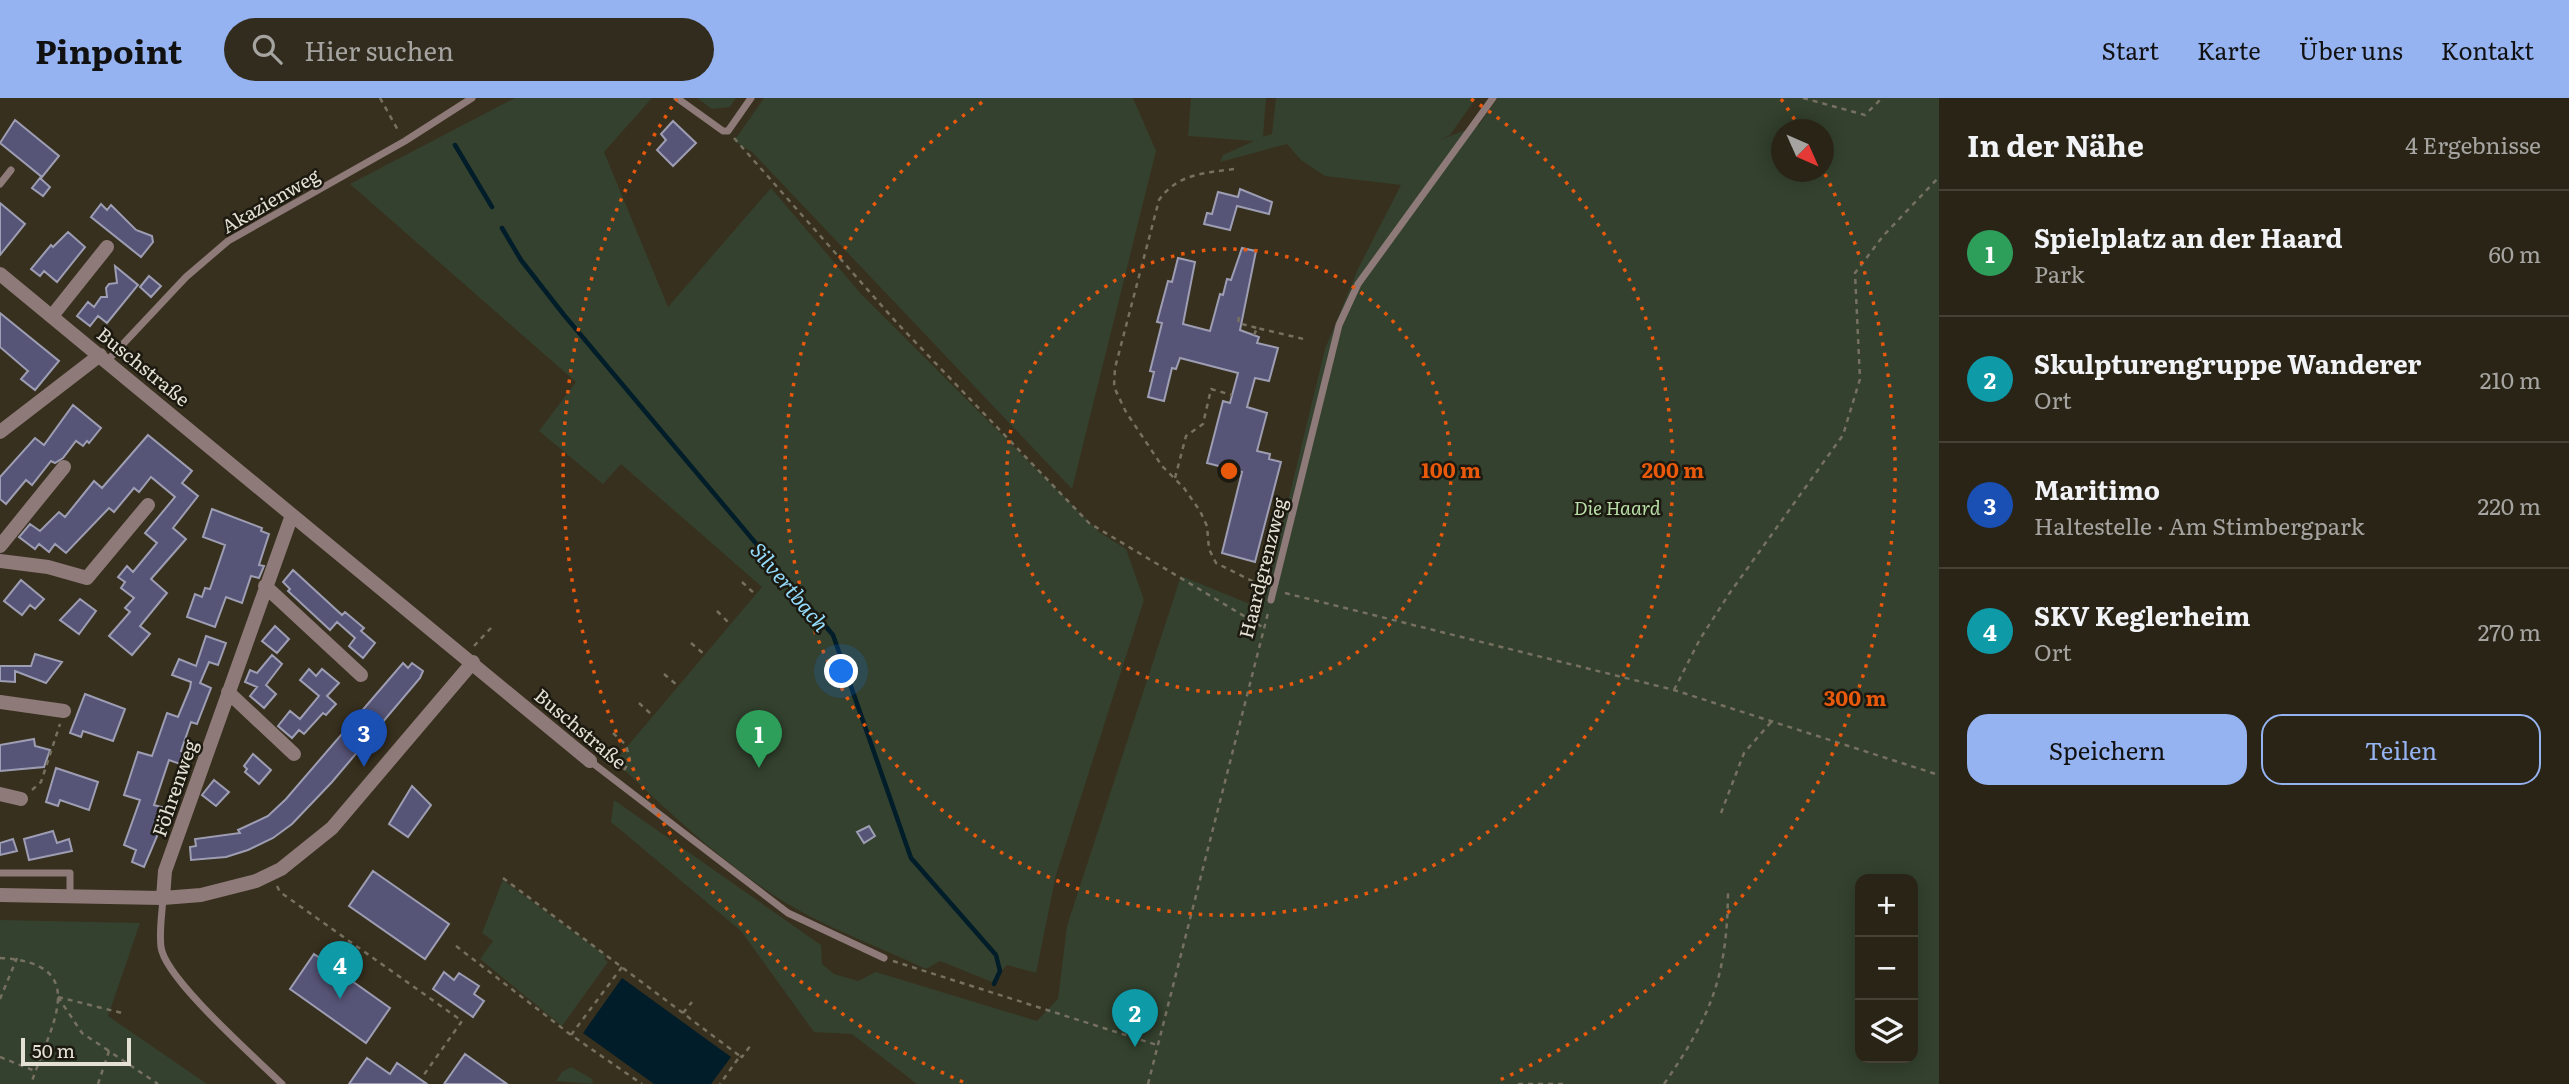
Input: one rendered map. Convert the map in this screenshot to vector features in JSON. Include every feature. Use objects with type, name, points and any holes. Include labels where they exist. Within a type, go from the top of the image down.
[{"type":"street","points":[[52,316],[107,247]]},
{"type":"street","name":"Buschstraße","points":[[0,274],[590,761]]},
{"type":"street","points":[[0,432],[104,358]]},
{"type":"street","points":[[0,546],[64,467]]},
{"type":"street","points":[[0,561],[48,567],[87,578],[148,505]]},
{"type":"street","name":"Föhrenweg","points":[[163,898],[165,871],[292,515]]},
{"type":"street","points":[[265,586],[361,675]]},
{"type":"street","points":[[0,895],[163,898],[201,895],[271,874],[307,851],[332,828],[469,659]]},
{"type":"street","points":[[228,692],[294,754]]},
{"type":"street","points":[[0,702],[64,711]]},
{"type":"street","points":[[0,794],[21,799]]},
{"type":"lane","name":"Akazienweg","points":[[104,358],[186,277],[228,241],[405,141],[472,98]]},
{"type":"lane","points":[[677,98],[715,127],[728,131],[751,98]]},
{"type":"lane","name":"Haardgrenzweg","points":[[1271,600],[1339,325],[1358,284],[1493,98]]},
{"type":"lane","points":[[0,184],[11,170]]},
{"type":"lane","name":"Buschstraße","points":[[590,761],[788,912],[884,958]]},
{"type":"lane","points":[[0,873],[70,873],[69,896]]},
{"type":"lane","points":[[163,898],[161,948],[181,983],[282,1084]]},
{"type":"path","points":[[380,98],[405,141]]},
{"type":"path","points":[[1803,98],[1865,115],[1882,98]]},
{"type":"path","points":[[728,131],[897,323],[1089,523],[1264,628]]},
{"type":"path","points":[[1234,169],[1200,173],[1176,181],[1159,200],[1115,368],[1114,387],[1126,412],[1162,466],[1175,478],[1200,511],[1207,526],[1209,549],[1216,563],[1242,578],[1273,590],[1674,690],[1939,775]]},
{"type":"path","points":[[1674,690],[1700,639],[1729,594],[1843,435],[1860,379],[1855,273],[1883,236],[1939,177]]},
{"type":"path","points":[[1239,317],[1238,323],[1308,340]]},
{"type":"path","points":[[1254,335],[1257,328]]},
{"type":"path","points":[[1175,478],[1186,436],[1203,424],[1211,389],[1232,395]]},
{"type":"path","points":[[742,582],[757,595]]},
{"type":"path","name":"Haardgrenzweg","points":[[1148,1084],[1271,600]]},
{"type":"path","points":[[717,611],[730,624]]},
{"type":"path","points":[[469,659],[491,628]]},
{"type":"path","points":[[691,643],[704,654]]},
{"type":"path","points":[[664,674],[677,685]]},
{"type":"path","points":[[639,703],[652,715]]},
{"type":"path","points":[[21,799],[41,782],[64,711]]},
{"type":"path","points":[[1721,813],[1744,753],[1772,721]]},
{"type":"path","points":[[613,733],[626,745],[630,760],[617,782]]},
{"type":"path","points":[[271,874],[280,892],[462,1021],[423,1076]]},
{"type":"path","points":[[503,878],[740,1056]]},
{"type":"path","points":[[1664,1084],[1694,1041],[1716,993],[1728,940],[1728,893]]},
{"type":"path","points":[[456,946],[571,1035],[642,1084]]},
{"type":"path","points":[[0,958],[35,962],[51,972],[56,980],[58,997],[31,1084]]},
{"type":"path","points":[[0,999],[17,958]]},
{"type":"path","points":[[884,958],[1157,1045]]},
{"type":"path","points":[[571,1035],[622,967]]},
{"type":"path","points":[[58,997],[122,1013]]},
{"type":"path","points":[[58,997],[82,1033],[158,1084]]},
{"type":"path","points":[[683,1013],[692,1002]]},
{"type":"path","points":[[720,1084],[751,1045]]},
{"type":"path","points":[[98,1084],[109,1051]]},
{"type":"path","points":[[0,1057],[35,1071]]},
{"type":"path","points":[[1518,1084],[1565,1084]]},
{"type":"green space","points":[[515,98],[652,98],[604,152],[668,307],[771,188],[862,295],[1099,532],[1126,549],[1144,600],[1056,875],[1036,973],[1007,965],[992,982],[940,961],[926,969],[823,923],[784,902],[726,861],[615,761],[762,587],[621,464],[603,484],[539,431],[576,382],[350,184]]},
{"type":"green space","points":[[697,98],[736,98],[730,107],[712,109]]},
{"type":"green space","points":[[764,98],[1133,98],[1156,151],[1072,489],[752,152],[734,141]]},
{"type":"green space","name":"Die Haard","points":[[1191,98],[1266,98],[1263,137],[1272,134],[1276,98],[1476,98],[1450,135],[1440,140],[1479,125],[1498,98],[1939,98],[1939,1084],[917,1084],[852,1034],[814,1032],[741,931],[611,822],[614,800],[821,945],[822,964],[834,974],[858,981],[876,972],[1037,1021],[1058,999],[1067,926],[1181,576],[1262,609],[1325,349],[1357,271],[1401,185],[1325,176],[1301,160],[1287,144],[1220,162],[1223,155],[1254,141],[1188,136]]},
{"type":"green space","points":[[503,880],[606,956],[604,959],[608,962],[562,1026],[480,959],[493,941],[482,933]]},
{"type":"green space","points":[[0,920],[140,923],[108,1016],[207,1084],[0,1084]]},
{"type":"green space","points":[[571,1067],[592,1079],[593,1084],[556,1081],[562,1072]]},
{"type":"water","points":[[622,978],[731,1057],[711,1084],[654,1084],[583,1033]]},
{"type":"building","points":[[15,120],[59,156],[42,177],[0,143]]},
{"type":"building","points":[[673,121],[696,143],[673,166],[657,150],[666,140],[661,134]]},
{"type":"building","points":[[40,178],[50,187],[43,196],[32,188]]},
{"type":"building","points":[[1240,189],[1272,202],[1269,214],[1237,206],[1230,230],[1204,224],[1207,213],[1212,214],[1218,192],[1238,197]]},
{"type":"building","points":[[0,203],[25,224],[0,255]]},
{"type":"building","points":[[101,204],[107,210],[111,205],[136,230],[152,236],[153,242],[141,257],[91,217]]},
{"type":"building","points":[[68,232],[85,247],[57,282],[44,271],[40,276],[31,269],[51,245],[53,247]]},
{"type":"building","points":[[1242,248],[1256,251],[1240,330],[1259,337],[1257,343],[1278,348],[1269,381],[1255,378],[1247,407],[1267,413],[1257,451],[1270,454],[1269,459],[1281,462],[1255,562],[1222,553],[1242,472],[1207,463],[1223,401],[1230,403],[1238,373],[1180,358],[1176,369],[1172,368],[1164,401],[1148,397],[1154,372],[1150,371],[1162,323],[1157,322],[1168,281],[1172,282],[1178,258],[1195,262],[1183,324],[1210,331],[1220,294],[1223,295],[1227,279],[1231,280]]},
{"type":"building","points":[[115,266],[138,285],[107,323],[98,316],[90,326],[77,316],[88,302],[94,307],[101,297],[107,297],[106,288],[109,284],[117,283]]},
{"type":"building","points":[[149,276],[161,286],[151,297],[140,287]]},
{"type":"building","points":[[0,313],[59,361],[35,390],[21,379],[28,371],[0,347]]},
{"type":"building","points":[[73,405],[101,428],[89,443],[87,441],[83,446],[76,441],[63,458],[55,463],[51,461],[32,485],[26,480],[6,504],[0,499],[0,477],[35,438],[44,445]]},
{"type":"building","points":[[148,435],[192,471],[182,483],[198,496],[173,528],[186,539],[151,579],[167,593],[140,626],[150,634],[132,655],[109,636],[130,612],[125,608],[134,598],[121,588],[125,582],[118,577],[127,566],[133,572],[157,543],[145,533],[175,497],[151,477],[139,492],[134,488],[114,512],[109,508],[66,553],[55,544],[49,552],[39,544],[35,549],[19,537],[30,524],[40,531],[59,512],[65,517],[94,481],[102,488]]},
{"type":"building","points":[[212,509],[262,528],[261,531],[269,534],[259,565],[264,566],[259,578],[251,576],[242,603],[226,597],[215,627],[187,617],[195,594],[202,597],[205,588],[210,589],[225,545],[203,537]]},
{"type":"building","points":[[293,570],[342,615],[345,612],[364,628],[361,631],[375,643],[363,658],[349,646],[355,638],[337,622],[330,630],[288,591],[290,589],[283,582]]},
{"type":"building","points":[[21,580],[44,599],[35,609],[30,605],[22,615],[4,601]]},
{"type":"building","points":[[80,599],[96,611],[79,634],[60,620]]},
{"type":"building","points":[[275,626],[289,639],[277,653],[262,641]]},
{"type":"building","points":[[206,636],[226,643],[218,665],[209,662],[200,683],[211,688],[197,724],[191,722],[181,751],[187,753],[183,765],[169,760],[154,805],[165,808],[161,821],[163,822],[144,867],[132,862],[136,850],[124,845],[140,800],[124,795],[138,752],[152,756],[167,713],[178,717],[190,688],[191,682],[172,675],[179,659],[196,666]]},
{"type":"building","points":[[35,654],[62,662],[46,683],[15,671],[15,682],[0,681],[0,666],[31,666]]},
{"type":"building","points":[[272,655],[282,664],[266,685],[276,694],[264,708],[250,696],[257,687],[245,682],[250,670],[257,673]]},
{"type":"building","points":[[403,663],[408,668],[412,663],[423,671],[420,678],[332,782],[292,824],[273,838],[248,850],[226,857],[191,860],[190,847],[196,846],[195,839],[240,833],[238,830],[268,816],[286,799]]},
{"type":"building","points":[[309,669],[316,676],[322,669],[339,683],[327,696],[336,704],[326,715],[323,713],[304,734],[299,730],[292,738],[278,726],[290,711],[300,719],[319,696],[300,680]]},
{"type":"building","points":[[85,694],[125,709],[113,741],[83,731],[81,737],[70,733]]},
{"type":"building","points":[[34,739],[35,746],[50,750],[44,767],[0,771],[0,745]]},
{"type":"building","points":[[253,754],[271,770],[259,784],[245,772],[247,769],[244,766]]},
{"type":"building","points":[[56,768],[98,782],[89,810],[60,800],[58,806],[46,802]]},
{"type":"building","points":[[214,780],[229,792],[216,806],[202,795]]},
{"type":"building","points":[[412,786],[431,805],[408,837],[389,824]]},
{"type":"building","points":[[869,826],[875,836],[864,843],[857,832]]},
{"type":"building","points":[[53,831],[57,843],[69,839],[72,851],[29,860],[24,839]]},
{"type":"building","points":[[13,839],[17,851],[0,855],[0,843]]},
{"type":"building","points":[[373,871],[449,924],[425,959],[349,906]]},
{"type":"building","points":[[314,954],[390,1008],[366,1043],[290,989]]},
{"type":"building","points":[[444,972],[454,980],[459,973],[479,986],[474,994],[484,1001],[473,1017],[433,989]]},
{"type":"building","points":[[465,1054],[507,1084],[444,1084]]},
{"type":"building","points":[[367,1058],[390,1074],[397,1063],[427,1084],[349,1084]]},
{"type":"waterway","name":"Silvertbach","points":[[455,145],[492,207]]},
{"type":"waterway","name":"Silvertbach","points":[[502,228],[521,260],[564,315],[833,635],[911,858],[996,955],[1000,971],[994,984]]},
{"type":"place","name":"Maritimo","points":[[364,767]]},
{"type":"place","name":"Spielplatz an der Haard","points":[[759,768]]},
{"type":"place","name":"SKV Keglerheim","points":[[340,999]]},
{"type":"place","name":"Skulpturengruppe Wanderer","points":[[1135,1047]]}]
